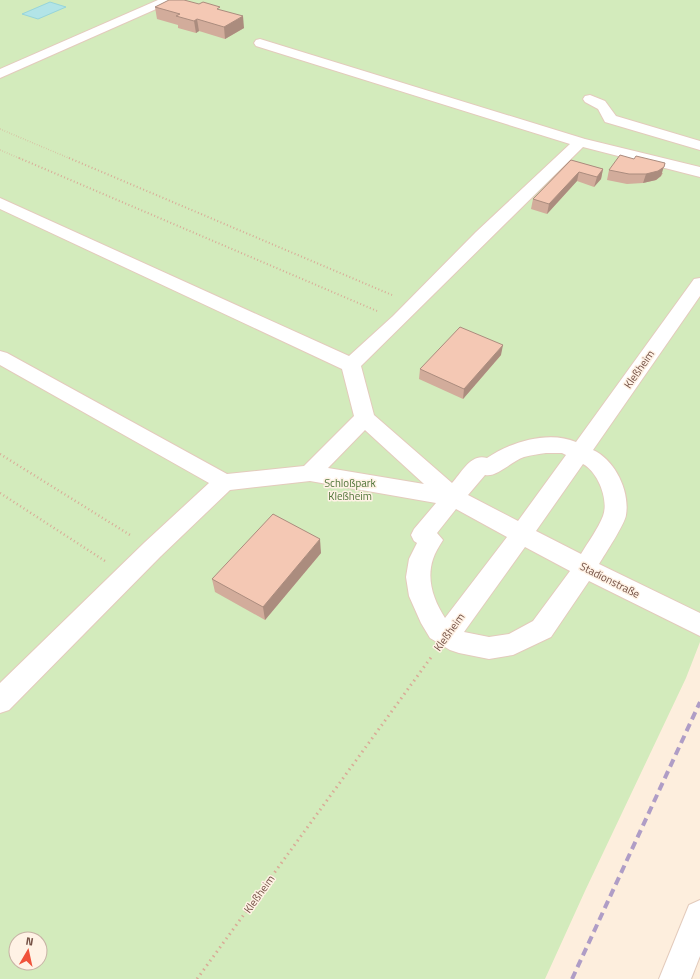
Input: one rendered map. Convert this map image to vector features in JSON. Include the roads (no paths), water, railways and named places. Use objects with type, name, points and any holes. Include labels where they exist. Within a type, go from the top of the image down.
[{"type":"street","points":[[0,74],[165,0]]},
{"type":"street","points":[[260,43],[580,142],[700,172]]},
{"type":"street","points":[[590,99],[601,103],[606,108],[610,118],[620,123],[700,146]]},
{"type":"street","points":[[351,364],[399,320],[482,236],[580,142]]},
{"type":"street","points":[[0,203],[351,364]]},
{"type":"street","name":"Kleßheim","points":[[447,635],[521,535],[700,284]]},
{"type":"street","points":[[0,357],[224,482],[310,473],[452,497]]},
{"type":"street","points":[[351,364],[365,418],[452,497]]},
{"type":"street","points":[[310,473],[365,418]]},
{"type":"street","points":[[546,445],[565,446],[580,452],[593,459],[610,480],[615,497],[615,516],[585,568],[542,629],[513,644],[489,648],[459,642],[439,630],[430,616],[421,596],[418,577],[421,559],[431,540],[422,535],[452,497],[480,464],[489,468],[503,456],[525,448],[546,445]]},
{"type":"street","points":[[0,701],[152,550],[224,482]]},
{"type":"street","name":"Stadionstraße","points":[[452,497],[521,535],[700,625]]},
{"type":"street","points":[[675,979],[700,916]]},
{"type":"water","points":[[50,2],[66,7],[38,19],[22,14]]},
{"type":"railway","points":[[572,979],[700,702]]},
{"type":"park label","name":"Schloßpark Kleßheim","points":[[350,489]]}]
